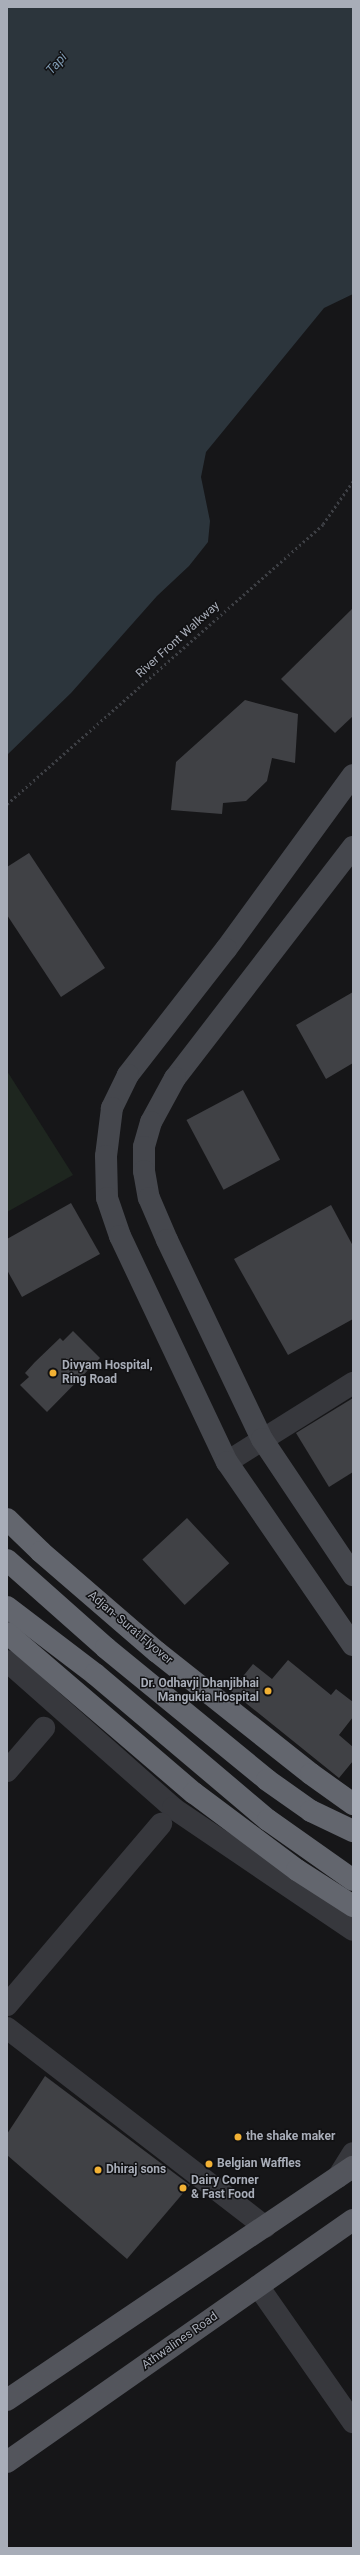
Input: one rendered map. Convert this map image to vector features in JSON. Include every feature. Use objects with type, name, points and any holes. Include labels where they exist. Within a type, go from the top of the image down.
[{"type":"highway","name":"Adjan- Surat Flyover","points":[[7,1519],[41,1552],[157,1652],[311,1774],[353,1804]]},
{"type":"highway","points":[[7,1560],[106,1648],[267,1780],[311,1810],[353,1831]]},
{"type":"highway","points":[[7,1607],[95,1674],[268,1820],[353,1880]]},
{"type":"highway","points":[[7,1633],[194,1793],[297,1870],[353,1906]]},
{"type":"highway","points":[[311,1810],[340,1817],[353,1814]]},
{"type":"main road","points":[[7,2400],[346,2172]]},
{"type":"main road","name":"Athwalines Road","points":[[7,2462],[353,2220]]},
{"type":"street","points":[[353,775],[226,949],[128,1075],[112,1108],[106,1156],[107,1198],[120,1236],[227,1462],[353,1645]]},
{"type":"street","points":[[353,847],[175,1078],[151,1122],[144,1147],[144,1171],[152,1205],[167,1240],[262,1439],[353,1575]]},
{"type":"street","points":[[227,1462],[353,1383]]},
{"type":"street","points":[[7,1661],[173,1808],[353,1930]]},
{"type":"street","points":[[7,1771],[44,1728]]},
{"type":"street","points":[[7,2005],[161,1824]]},
{"type":"street","points":[[7,2028],[264,2227]]},
{"type":"street","points":[[346,2172],[353,2153]]},
{"type":"street","points":[[258,2286],[353,2422]]},
{"type":"path","name":"River Front Walkway","points":[[7,804],[322,524],[353,481]]},
{"type":"shaded area","points":[[7,1071],[73,1175],[7,1212]]},
{"type":"water","name":"Tapi","points":[[7,7],[353,7],[353,294],[324,308],[206,452],[201,477],[210,521],[208,542],[189,566],[157,596],[71,693],[7,755]]},
{"type":"building","points":[[353,608],[353,716],[335,733],[281,679]]},
{"type":"building","points":[[245,700],[298,714],[295,763],[272,758],[267,781],[246,801],[223,803],[222,814],[171,810],[176,762]]},
{"type":"building","points":[[29,853],[105,968],[61,997],[7,915],[7,867]]},
{"type":"building","points":[[353,992],[353,1063],[326,1079],[296,1025]]},
{"type":"building","points":[[243,1090],[280,1160],[224,1190],[186,1120]]},
{"type":"building","points":[[71,1203],[100,1254],[22,1297],[7,1270],[7,1239]]},
{"type":"building","points":[[331,1205],[353,1246],[353,1319],[288,1355],[234,1259]]},
{"type":"building","points":[[73,1331],[100,1358],[47,1412],[20,1385],[29,1377],[25,1373],[35,1362],[60,1338],[63,1341]]},
{"type":"building","points":[[353,1398],[353,1472],[329,1487],[296,1433]]},
{"type":"building","points":[[187,1518],[229,1563],[185,1605],[142,1560]]},
{"type":"building","points":[[288,1660],[331,1695],[336,1689],[353,1702],[353,1717],[339,1735],[353,1747],[353,1761],[339,1778],[231,1691],[253,1664],[272,1679]]},
{"type":"building","name":"Dhiraj sons","points":[[45,2076],[190,2185],[127,2259],[7,2155],[7,2134]]},
{"type":"place","name":"Divyam Hospital, Ring Road","points":[[53,1373]]},
{"type":"place","name":"Dr. Odhavji Dhanjibhai Mangukia Hospital","points":[[268,1691]]},
{"type":"place","name":"the shake maker","points":[[238,2137]]},
{"type":"place","name":"Belgian Waffles","points":[[209,2164]]},
{"type":"place","name":"Dhiraj sons","points":[[98,2170]]},
{"type":"place","name":"Dairy Corner & Fast Food","points":[[183,2188]]}]
